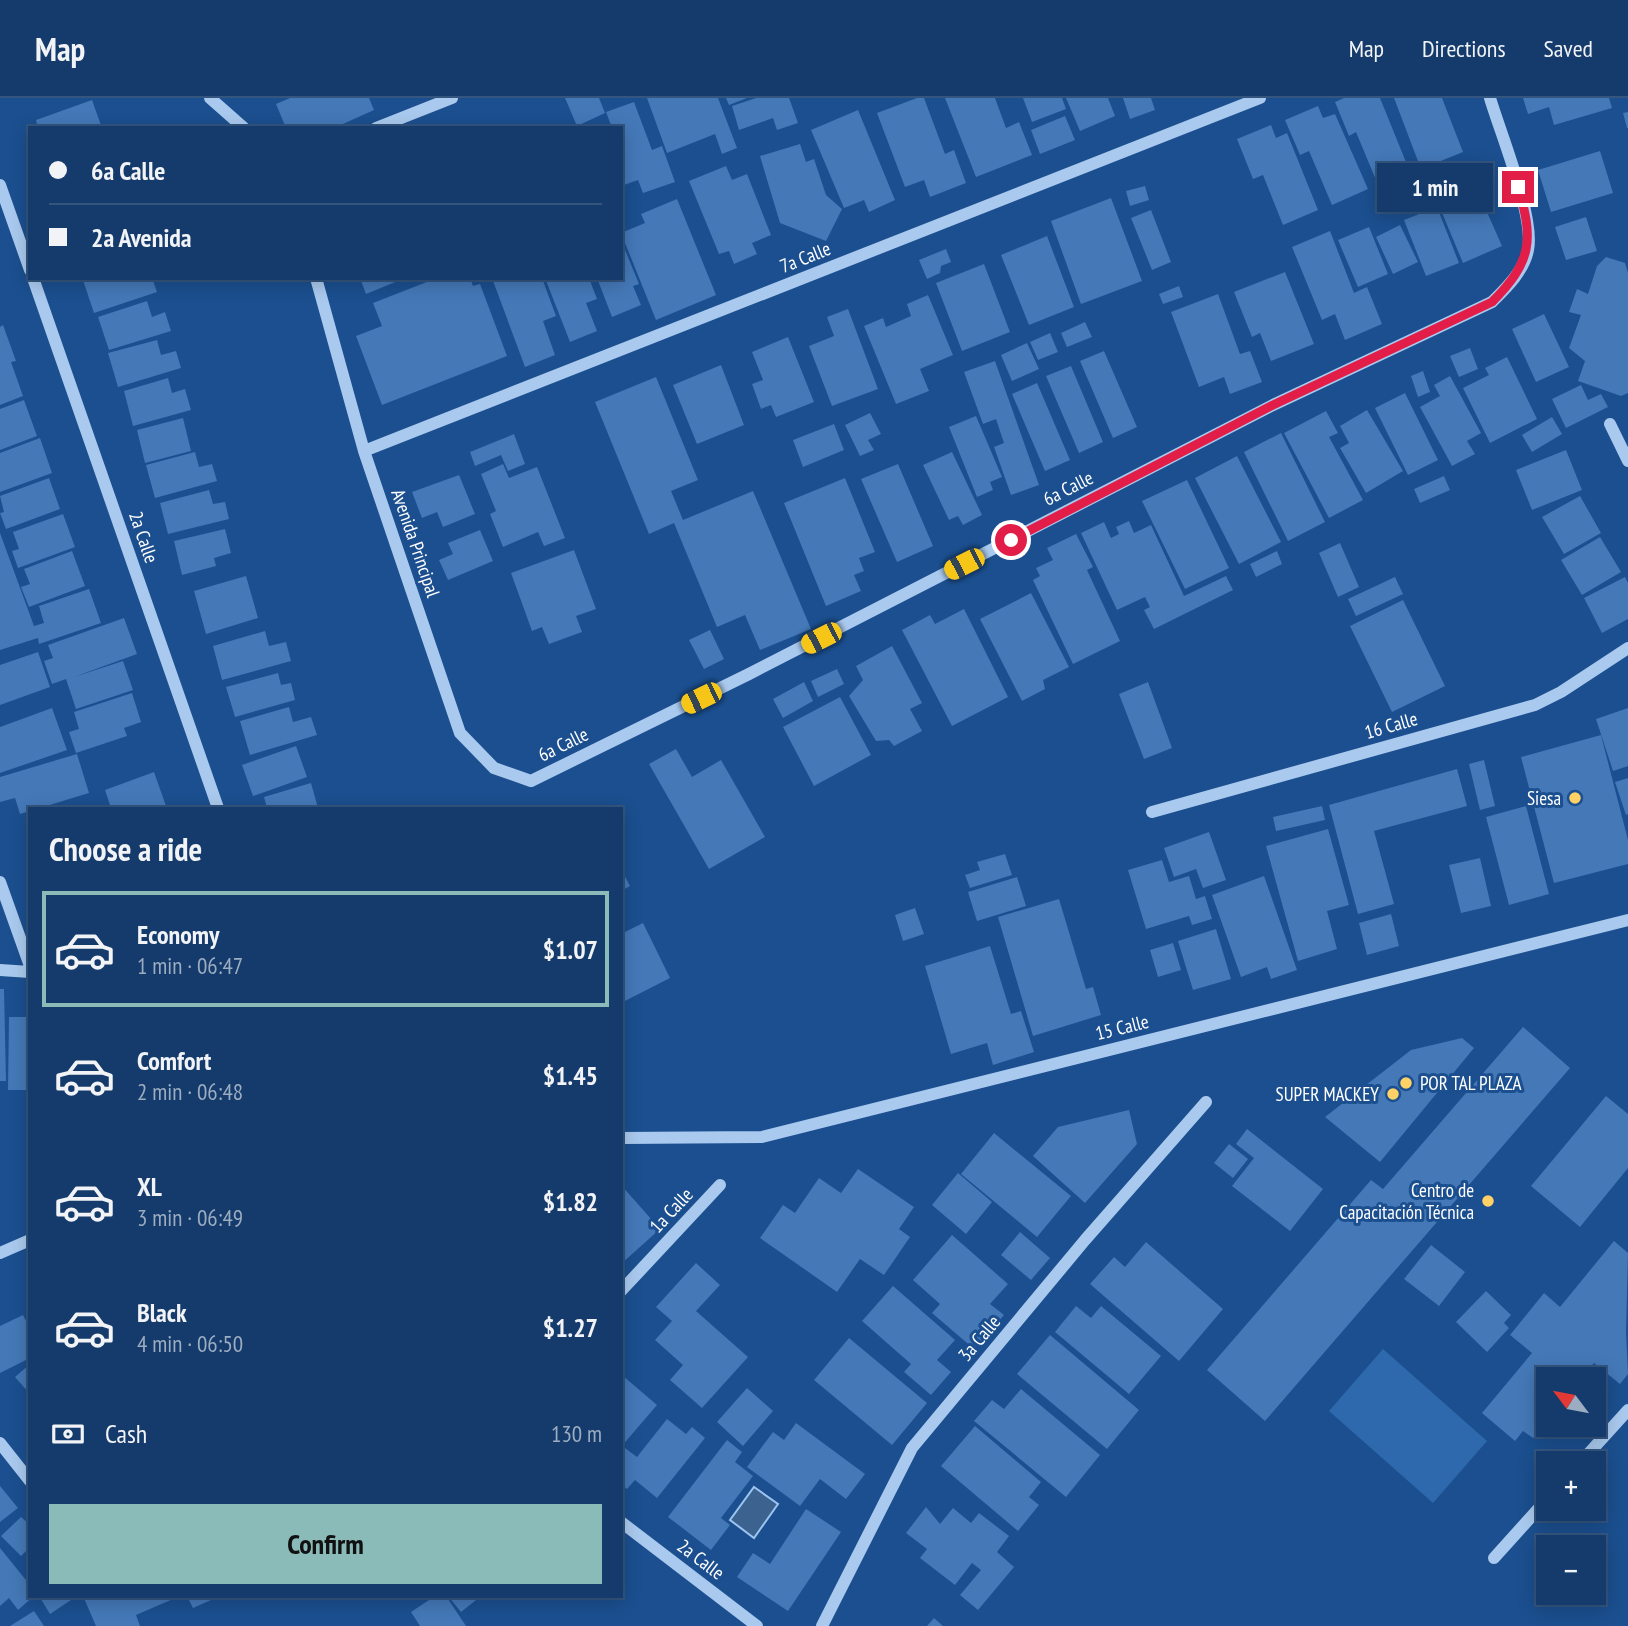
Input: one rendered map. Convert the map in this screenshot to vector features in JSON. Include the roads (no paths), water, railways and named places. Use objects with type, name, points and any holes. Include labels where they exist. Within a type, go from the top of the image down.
[{"type":"street","points":[[211,98],[242,126]]},
{"type":"street","points":[[381,126],[452,98]]},
{"type":"street","name":"7a Calle","points":[[364,451],[1261,98]]},
{"type":"street","name":"6a Calle","points":[[531,781],[749,674],[1273,405],[1492,302],[1513,281],[1528,249],[1524,209],[1490,98]]},
{"type":"street","points":[[0,185],[28,264]]},
{"type":"street","name":"2a Calle","points":[[34,280],[218,807]]},
{"type":"street","name":"Avenida Principal","points":[[317,280],[364,451],[460,733],[494,768],[531,781]]},
{"type":"street","points":[[1610,424],[1628,461]]},
{"type":"street","name":"16 Calle","points":[[1152,812],[1535,705],[1561,692],[1628,648]]},
{"type":"street","points":[[0,882],[28,960]]},
{"type":"street","name":"15 Calle","points":[[623,1138],[762,1137],[1628,920]]},
{"type":"street","points":[[0,970],[28,972]]},
{"type":"street","name":"3a Calle","points":[[822,1626],[912,1448],[1085,1240],[1206,1102]]},
{"type":"street","name":"1a Calle","points":[[623,1289],[720,1185]]},
{"type":"street","points":[[0,1253],[28,1241]]},
{"type":"street","points":[[1591,1451],[1628,1410]]},
{"type":"street","points":[[0,1443],[28,1478]]},
{"type":"street","points":[[1494,1558],[1536,1511]]},
{"type":"street","name":"2a Calle","points":[[623,1524],[757,1626]]},
{"type":"place","name":"Siesa","points":[[1575,798]]},
{"type":"place","name":"POR TAL PLAZA","points":[[1406,1083]]},
{"type":"place","name":"SUPER MACKEY","points":[[1393,1094]]},
{"type":"place","name":"Centro de Capacitación Técnica","points":[[1488,1201]]}]
